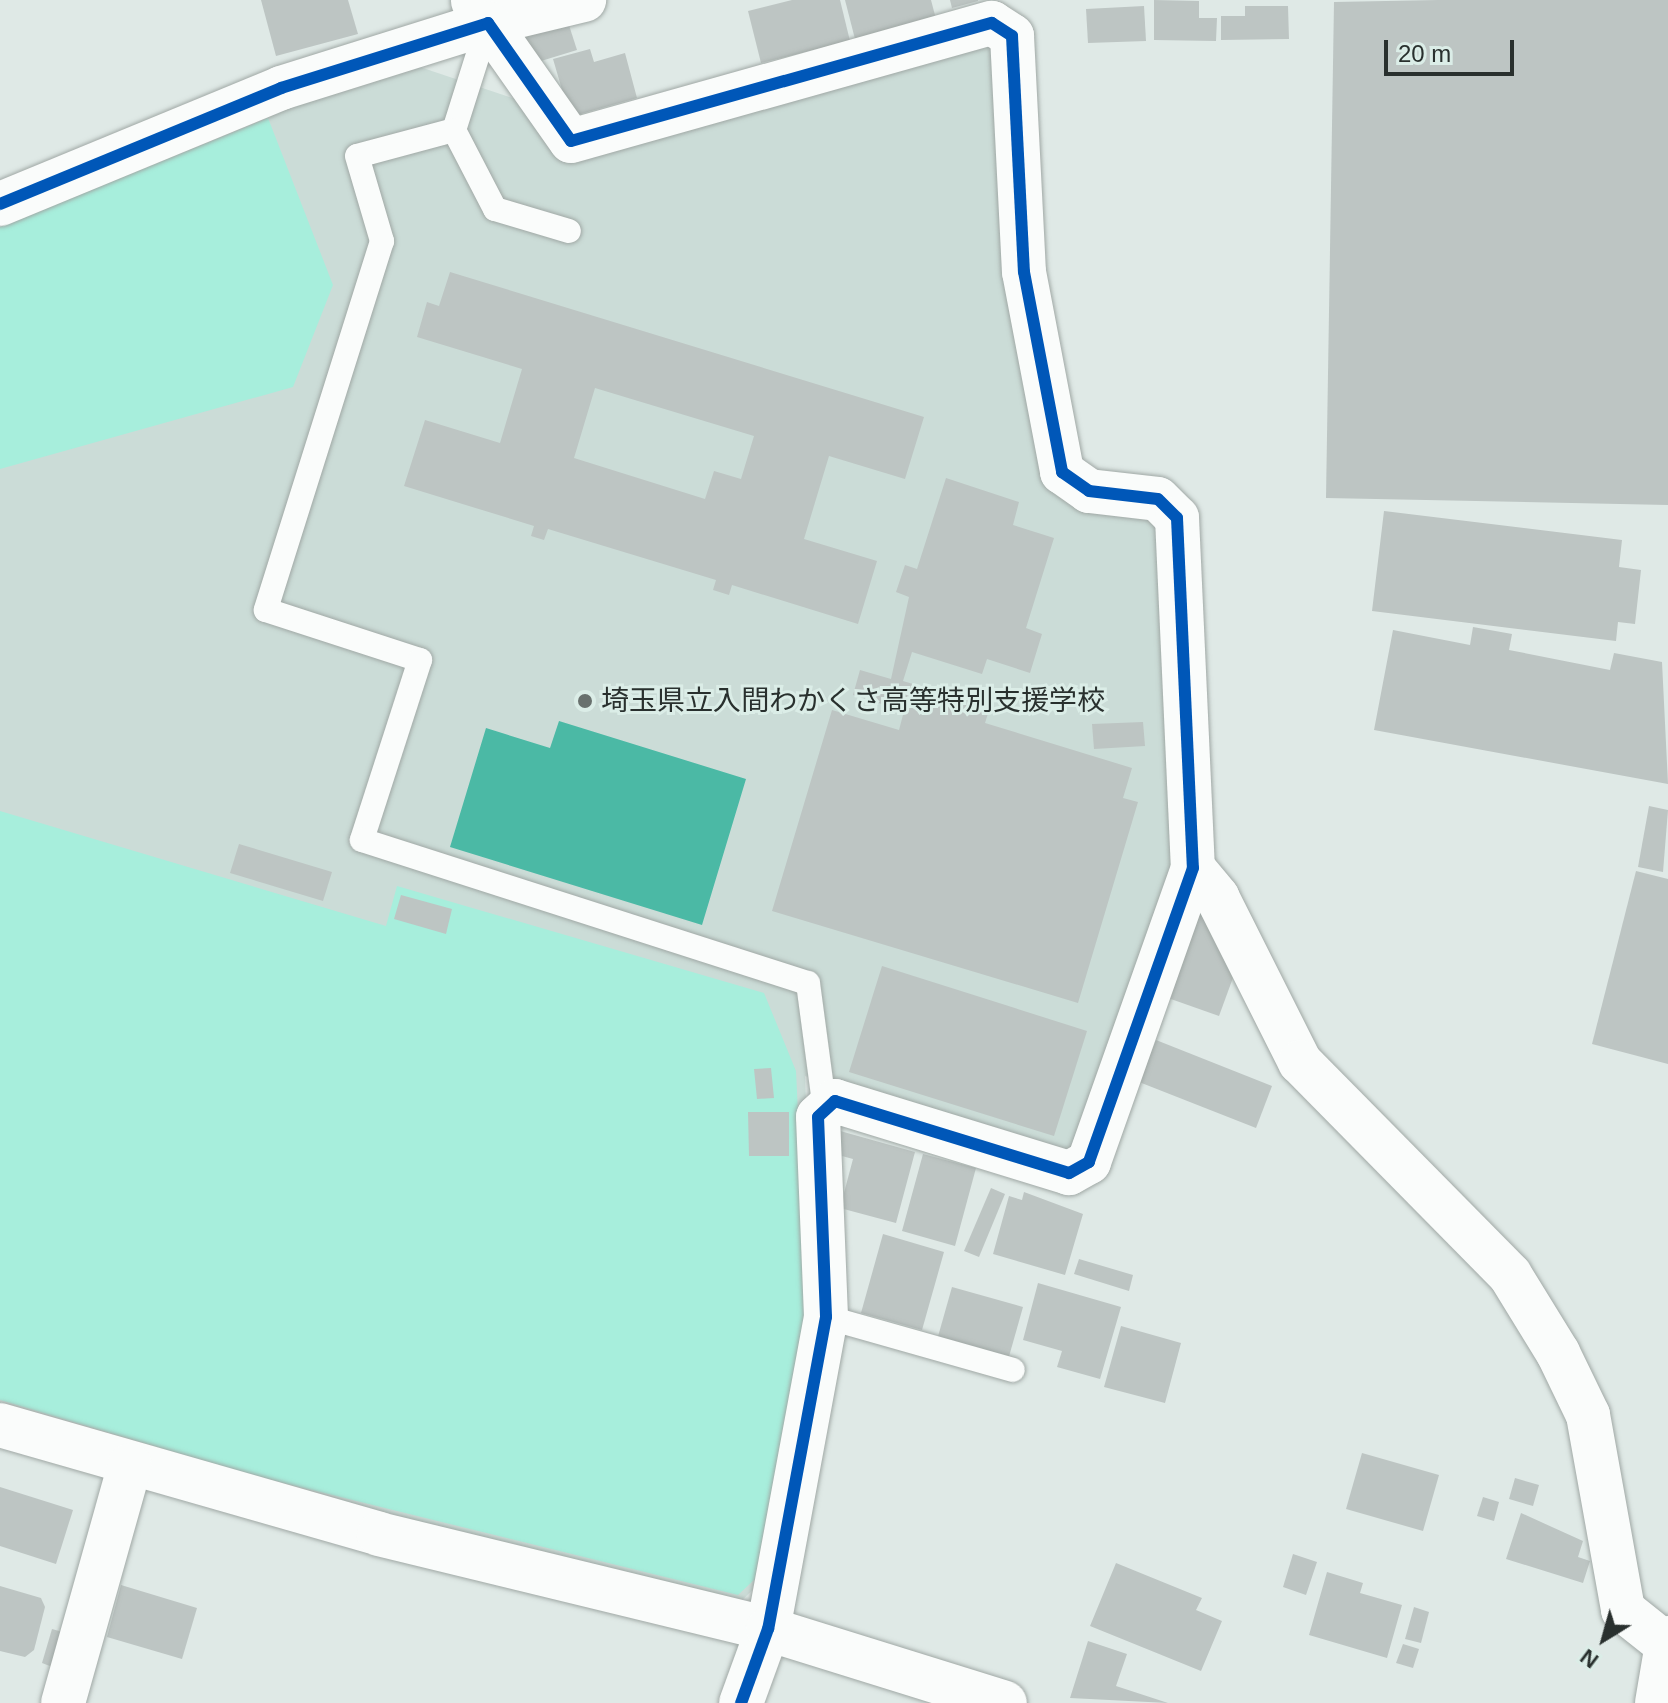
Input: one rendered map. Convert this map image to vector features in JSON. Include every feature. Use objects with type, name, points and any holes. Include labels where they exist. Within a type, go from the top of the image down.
[{"type":"street","points":[[0,204],[281,88],[480,11],[584,0]]},
{"type":"street","points":[[480,11],[571,141],[992,23],[1012,36],[1024,272],[1062,472],[1089,491],[1158,499],[1177,518],[1193,868],[1089,1162],[1069,1173],[835,1101],[818,1117],[826,1317],[768,1629],[741,1703]]},
{"type":"street","points":[[1193,868],[1217,897],[1300,1062],[1510,1275],[1558,1353],[1588,1415],[1623,1610],[1667,1645]]},
{"type":"street","points":[[0,1425],[130,1465],[768,1629],[1005,1703]]},
{"type":"street","points":[[63,1703],[130,1465]]},
{"type":"street","points":[[1657,1703],[1668,1638]]},
{"type":"lane","points":[[480,11],[454,130],[495,209],[569,231]]},
{"type":"lane","points":[[454,130],[357,156],[382,241],[266,610],[420,660],[362,840],[808,983],[825,1110]]},
{"type":"lane","points":[[826,1317],[1013,1370]]},
{"type":"shaded area","name":"埼玉県立入間わかくさ高等特別支援学校","points":[[982,38],[998,51],[1047,485],[1147,511],[1166,527],[1175,874],[1079,1149],[1062,1155],[805,1076],[813,1299],[760,1583],[740,1602],[248,1479],[0,1404],[0,221],[272,109],[408,63],[527,103],[570,157]]},
{"type":"shaded area","points":[[268,118],[333,285],[293,387],[0,469],[0,227]]},
{"type":"shaded area","points":[[559,721],[746,779],[702,925],[450,847],[486,728],[550,748]]},
{"type":"shaded area","points":[[0,811],[386,926],[397,886],[764,993],[796,1071],[807,1300],[755,1579],[738,1595],[251,1475],[0,1400]]},
{"type":"building","points":[[261,0],[348,0],[358,34],[276,56]]},
{"type":"building","points":[[792,0],[840,0],[850,41],[761,63],[748,11]]},
{"type":"building","points":[[845,0],[931,0],[936,19],[855,39]]},
{"type":"building","points":[[950,0],[978,0],[978,1],[952,8]]},
{"type":"building","points":[[1154,0],[1199,1],[1199,18],[1217,18],[1216,41],[1154,40]]},
{"type":"building","points":[[1668,0],[1668,505],[1326,498],[1334,2]]},
{"type":"building","points":[[1144,6],[1146,41],[1088,43],[1086,9]]},
{"type":"building","points":[[1245,6],[1288,6],[1289,39],[1221,40],[1221,16],[1245,16]]},
{"type":"building","points":[[567,19],[577,50],[541,61],[517,33]]},
{"type":"building","points":[[590,49],[594,62],[625,53],[637,98],[570,117],[553,59]]},
{"type":"building","points":[[450,272],[924,417],[905,479],[829,456],[804,539],[877,561],[858,624],[732,585],[729,595],[713,590],[716,580],[548,529],[544,540],[531,536],[534,526],[404,486],[425,420],[500,443],[522,369],[417,337],[427,302],[439,306]],"holes":[[[595,388],[754,436],[741,479],[714,471],[705,499],[574,458]]]},
{"type":"building","points":[[946,478],[1019,502],[1013,525],[1054,538],[1026,628],[1042,634],[1030,673],[987,659],[982,674],[912,652],[903,681],[990,707],[985,723],[1132,768],[1123,798],[1138,802],[1078,1003],[772,911],[832,710],[899,730],[904,711],[853,695],[860,670],[891,679],[909,597],[896,592],[905,565],[917,569]]},
{"type":"building","points":[[1384,511],[1622,540],[1619,567],[1641,570],[1635,624],[1618,622],[1616,641],[1372,611]]},
{"type":"building","points":[[1473,627],[1512,634],[1509,650],[1610,670],[1614,653],[1662,662],[1668,784],[1374,730],[1393,630],[1470,645]]},
{"type":"building","points":[[1143,722],[1145,746],[1094,749],[1092,724]]},
{"type":"building","points":[[1649,806],[1668,810],[1663,872],[1638,867]]},
{"type":"building","points":[[239,844],[332,872],[323,901],[230,873]]},
{"type":"building","points":[[1636,871],[1668,879],[1668,1064],[1592,1044]]},
{"type":"building","points":[[401,895],[452,909],[446,934],[394,919]]},
{"type":"building","points":[[1200,910],[1234,975],[1219,1016],[1168,998]]},
{"type":"building","points":[[882,966],[1087,1031],[1054,1136],[849,1072]]},
{"type":"building","points":[[1156,1040],[1272,1086],[1256,1128],[1139,1082]]},
{"type":"building","points":[[771,1068],[774,1098],[757,1099],[754,1069]]},
{"type":"building","points":[[748,1112],[789,1112],[789,1156],[749,1156]]},
{"type":"building","points":[[833,1129],[915,1152],[896,1223],[840,1208],[853,1159],[827,1152]]},
{"type":"building","points":[[923,1154],[976,1168],[955,1246],[902,1231]]},
{"type":"building","points":[[991,1188],[1005,1194],[979,1257],[964,1251]]},
{"type":"building","points":[[1024,1192],[1083,1214],[1065,1275],[993,1254],[1009,1196],[1022,1200]]},
{"type":"building","points":[[883,1234],[944,1252],[922,1330],[861,1313]]},
{"type":"building","points":[[1079,1259],[1133,1275],[1129,1291],[1074,1274]]},
{"type":"building","points":[[1038,1283],[1121,1307],[1100,1379],[1057,1367],[1062,1351],[1023,1340]]},
{"type":"building","points":[[952,1287],[1023,1307],[1008,1360],[937,1340]]},
{"type":"building","points":[[1121,1326],[1181,1343],[1165,1403],[1104,1387]]},
{"type":"building","points":[[1362,1453],[1439,1475],[1423,1531],[1346,1509]]},
{"type":"building","points":[[1515,1478],[1539,1485],[1533,1506],[1509,1499]]},
{"type":"building","points":[[0,1487],[73,1510],[56,1564],[0,1546]]},
{"type":"building","points":[[1483,1497],[1499,1502],[1494,1521],[1477,1516]]},
{"type":"building","points":[[1521,1513],[1583,1541],[1578,1557],[1590,1561],[1583,1583],[1506,1559]]},
{"type":"building","points":[[1293,1554],[1317,1562],[1306,1595],[1283,1587]]},
{"type":"building","points":[[1116,1563],[1202,1598],[1196,1610],[1222,1621],[1201,1671],[1090,1626]]},
{"type":"building","points":[[1327,1572],[1363,1583],[1360,1593],[1402,1605],[1387,1658],[1309,1635]]},
{"type":"building","points":[[121,1585],[197,1608],[182,1659],[107,1637]]},
{"type":"building","points":[[0,1586],[41,1598],[45,1607],[34,1650],[25,1657],[0,1651]]},
{"type":"building","points":[[1414,1607],[1429,1612],[1421,1643],[1405,1639]]},
{"type":"building","points":[[52,1629],[66,1633],[55,1668],[42,1663]]},
{"type":"building","points":[[1088,1641],[1127,1654],[1116,1686],[1168,1703],[1070,1698]]},
{"type":"building","points":[[1403,1644],[1419,1649],[1413,1668],[1396,1663]]},
{"type":"cycle path","points":[[0,204],[281,88],[488,23],[571,141],[992,23],[1012,36],[1024,272],[1062,472],[1089,491],[1158,499],[1177,518],[1193,868],[1089,1162],[1069,1173],[835,1101],[818,1117],[826,1317],[768,1629],[741,1703]]},
{"type":"place","name":"埼玉県立入間わかくさ高等特別支援学校","points":[[585,701]]}]
